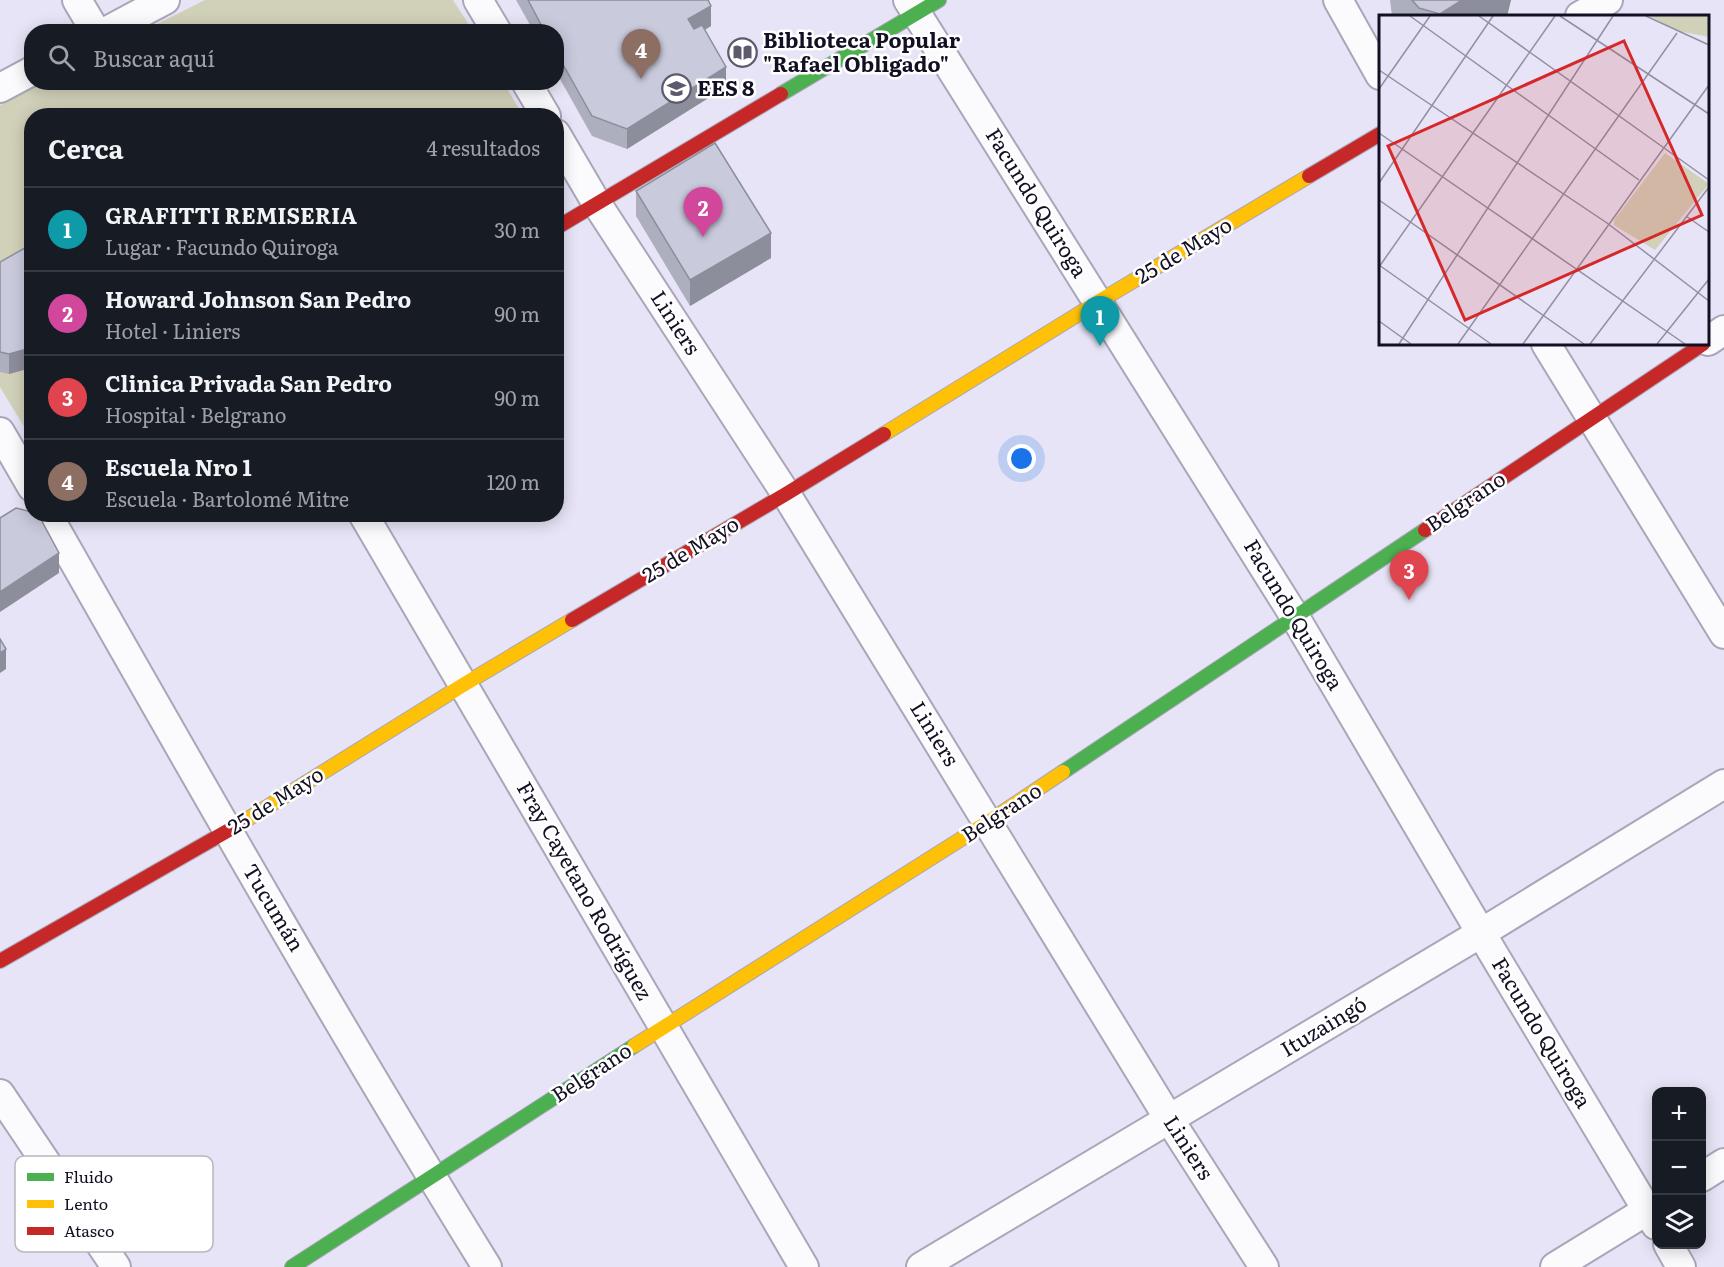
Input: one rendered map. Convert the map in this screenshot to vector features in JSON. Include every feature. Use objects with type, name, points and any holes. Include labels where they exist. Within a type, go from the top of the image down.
[{"type":"street","points":[[77,0],[91,24]]},
{"type":"street","points":[[120,24],[165,0]]},
{"type":"street","points":[[478,0],[492,24]]},
{"type":"street","points":[[1338,0],[1379,73]]},
{"type":"street","points":[[1582,15],[1608,0]]},
{"type":"street","points":[[564,223],[921,4]]},
{"type":"street","name":"Facundo Quiroga","points":[[921,4],[1098,302],[1295,617],[1481,933],[1652,1211]]},
{"type":"street","points":[[0,88],[24,75]]},
{"type":"street","points":[[531,90],[541,108]]},
{"type":"street","name":"25 de Mayo","points":[[0,961],[228,831],[463,685],[786,494],[1098,302],[1379,136]]},
{"type":"street","name":"Liniers","points":[[564,148],[597,204],[786,494],[1169,1119],[1264,1267]]},
{"type":"street","points":[[1709,339],[1724,330]]},
{"type":"street","points":[[1547,345],[1724,634]]},
{"type":"street","name":"Belgrano","points":[[292,1267],[664,1027],[988,822],[1592,416],[1701,345]]},
{"type":"street","points":[[0,432],[24,473]]},
{"type":"street","name":"Tucumán","points":[[52,522],[228,831],[487,1267]]},
{"type":"street","name":"Fray Cayetano Rodríguez","points":[[368,522],[804,1267]]},
{"type":"street","name":"Ituzaingó","points":[[921,1267],[1481,933],[1724,784]]},
{"type":"street","points":[[0,1094],[42,1156]]},
{"type":"street","points":[[1706,1174],[1724,1163]]},
{"type":"street","points":[[1556,1267],[1652,1215]]},
{"type":"street","points":[[1670,1249],[1681,1267]]},
{"type":"street","points":[[106,1252],[116,1267]]},
{"type":"green space","points":[[205,0],[453,0],[468,24],[157,24]]},
{"type":"green space","points":[[28,90],[508,90],[519,108],[24,108],[24,426],[0,387],[0,105]]},
{"type":"building","points":[[528,0],[708,0],[711,6],[688,19],[694,29],[702,25],[726,67],[627,129],[592,116],[564,66],[564,24],[541,24]]},
{"type":"building","points":[[1412,0],[1462,0],[1440,14],[1419,8]]},
{"type":"building","points":[[715,143],[771,233],[690,280],[636,191]]},
{"type":"building","points":[[24,248],[24,350],[9,354],[0,352],[0,262]]},
{"type":"building","points":[[16,508],[24,510],[24,522],[42,522],[59,553],[0,592],[0,518]]},
{"type":"building","points":[[0,639],[6,649],[0,653]]},
{"type":"traffic: fast","points":[[781,94],[939,0]]},
{"type":"traffic: fast","points":[[1063,772],[1425,530]]},
{"type":"traffic: fast","points":[[292,1267],[634,1046]]},
{"type":"traffic: slow","points":[[884,434],[1309,176]]},
{"type":"traffic: slow","points":[[243,822],[572,620]]},
{"type":"traffic: slow","points":[[634,1046],[1063,772]]},
{"type":"traffic: jam","points":[[564,223],[781,94]]},
{"type":"traffic: jam","points":[[1309,176],[1379,135]]},
{"type":"traffic: jam","points":[[1425,530],[1702,345]]},
{"type":"traffic: jam","points":[[572,620],[884,434]]},
{"type":"traffic: jam","points":[[0,961],[243,822]]},
{"type":"place","name":"Biblioteca Popular \"Rafael Obligado\"","points":[[742,53]]},
{"type":"place","name":"Escuela Nro 1","points":[[641,79]]},
{"type":"place","name":"EES 8","points":[[676,89]]},
{"type":"place","name":"Howard Johnson San Pedro","points":[[703,237]]},
{"type":"place","name":"GRAFITTI REMISERIA","points":[[1100,346]]},
{"type":"place","name":"Clinica Privada San Pedro","points":[[1409,600]]}]
